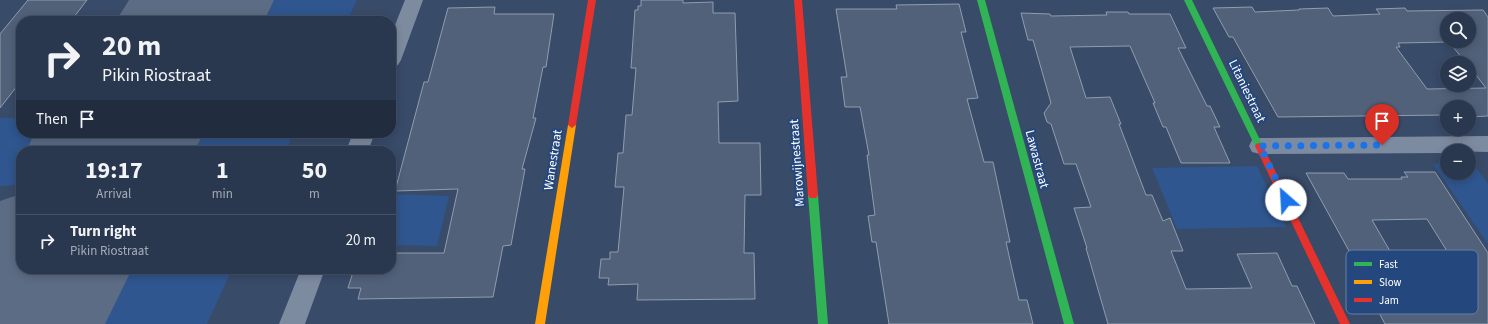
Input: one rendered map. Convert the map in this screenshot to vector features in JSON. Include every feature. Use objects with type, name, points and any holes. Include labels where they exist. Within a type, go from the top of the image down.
[{"type":"street","points":[[396,47],[414,0]]},
{"type":"street","name":"Wanestraat","points":[[540,324],[592,0]]},
{"type":"street","name":"Marowijnestraat","points":[[798,0],[822,324]]},
{"type":"street","name":"Lawastraat","points":[[981,0],[1068,324]]},
{"type":"street","name":"Litaniestraat","points":[[1188,0],[1345,324]]},
{"type":"street","points":[[1260,146],[1488,144]]},
{"type":"street","points":[[292,324],[311,274]]},
{"type":"shaded area","points":[[262,0],[357,0],[349,16],[253,16]]},
{"type":"shaded area","points":[[0,118],[16,118],[16,138],[73,138],[68,146],[16,146],[16,185],[0,186]]},
{"type":"shaded area","points":[[186,138],[292,138],[288,146],[182,146]]},
{"type":"shaded area","points":[[1433,164],[1440,164],[1440,174]]},
{"type":"shaded area","points":[[1257,166],[1286,227],[1177,229],[1152,168]]},
{"type":"shaded area","points":[[1476,167],[1488,184],[1488,244],[1444,180],[1476,180]]},
{"type":"shaded area","points":[[396,194],[449,196],[437,246],[396,245]]},
{"type":"shaded area","points":[[112,274],[230,274],[207,324],[85,324]]},
{"type":"building","points":[[28,0],[87,0],[75,16],[16,16],[16,87],[0,108],[0,34]]},
{"type":"building","points":[[641,0],[683,0],[683,3],[713,2],[713,13],[735,13],[738,101],[718,102],[719,143],[760,143],[761,195],[745,195],[744,253],[754,253],[755,299],[637,300],[638,284],[608,285],[609,278],[599,278],[601,259],[610,259],[610,252],[618,252],[624,187],[615,187],[618,153],[623,153],[626,115],[632,115],[636,68],[631,68],[635,10],[638,10],[638,6],[641,6]]},
{"type":"building","points":[[959,4],[966,32],[961,32],[978,98],[967,99],[984,162],[993,162],[1010,242],[1006,242],[1019,300],[1027,300],[1033,324],[889,324],[876,242],[872,242],[868,216],[875,215],[867,155],[869,155],[860,107],[845,107],[841,77],[847,77],[836,9],[897,9],[896,5]]},
{"type":"building","points":[[495,7],[494,14],[554,14],[546,67],[543,67],[533,118],[536,118],[522,169],[525,169],[511,245],[503,246],[493,297],[358,299],[361,288],[348,288],[352,274],[396,274],[396,253],[444,253],[458,189],[396,191],[396,187],[424,82],[428,82],[448,8]]},
{"type":"building","points":[[1252,7],[1255,12],[1328,8],[1333,16],[1380,14],[1376,9],[1405,8],[1407,11],[1483,10],[1488,17],[1488,116],[1476,117],[1476,100],[1440,100],[1440,115],[1278,117],[1233,37],[1229,37],[1213,8]],"holes":[[[1440,12],[1476,12],[1476,48],[1454,48],[1460,56],[1476,56],[1476,75],[1486,88],[1476,88],[1476,92],[1440,92],[1440,89],[1427,89],[1396,47],[1400,47],[1398,43],[1440,42]]]},
{"type":"building","points":[[1106,12],[1128,12],[1129,14],[1170,14],[1186,48],[1178,48],[1207,106],[1210,106],[1220,127],[1214,127],[1230,163],[1181,163],[1166,127],[1163,127],[1153,103],[1155,103],[1130,46],[1070,47],[1086,98],[1110,97],[1146,195],[1152,195],[1163,221],[1170,218],[1183,251],[1171,251],[1186,289],[1252,288],[1237,254],[1277,253],[1292,286],[1297,286],[1315,324],[1108,324],[1087,248],[1074,208],[1091,207],[1076,164],[1064,164],[1051,124],[1047,122],[1044,113],[1051,103],[1033,40],[1028,40],[1021,13],[1050,14],[1051,16],[1107,15]]},
{"type":"building","points":[[1404,172],[1435,172],[1488,253],[1488,324],[1385,324],[1380,314],[1478,314],[1478,250],[1446,250],[1427,219],[1372,220],[1389,250],[1349,250],[1306,173],[1344,173],[1348,179],[1402,179],[1401,177],[1408,177]]},
{"type":"runway","points":[[193,16],[202,0]]},
{"type":"runway","points":[[113,146],[118,138]]},
{"type":"runway","points":[[5,324],[35,274]]},
{"type":"traffic: fast","points":[[981,0],[1069,324]]},
{"type":"traffic: fast","points":[[1188,0],[1259,146]]},
{"type":"traffic: fast","points":[[813,195],[823,324]]},
{"type":"traffic: slow","points":[[540,324],[572,125]]},
{"type":"traffic: jam","points":[[572,125],[592,0]]},
{"type":"traffic: jam","points":[[798,0],[813,195]]},
{"type":"traffic: jam","points":[[1259,146],[1345,324]]},
{"type":"route","points":[[1286,200],[1260,146],[1382,145]]}]
